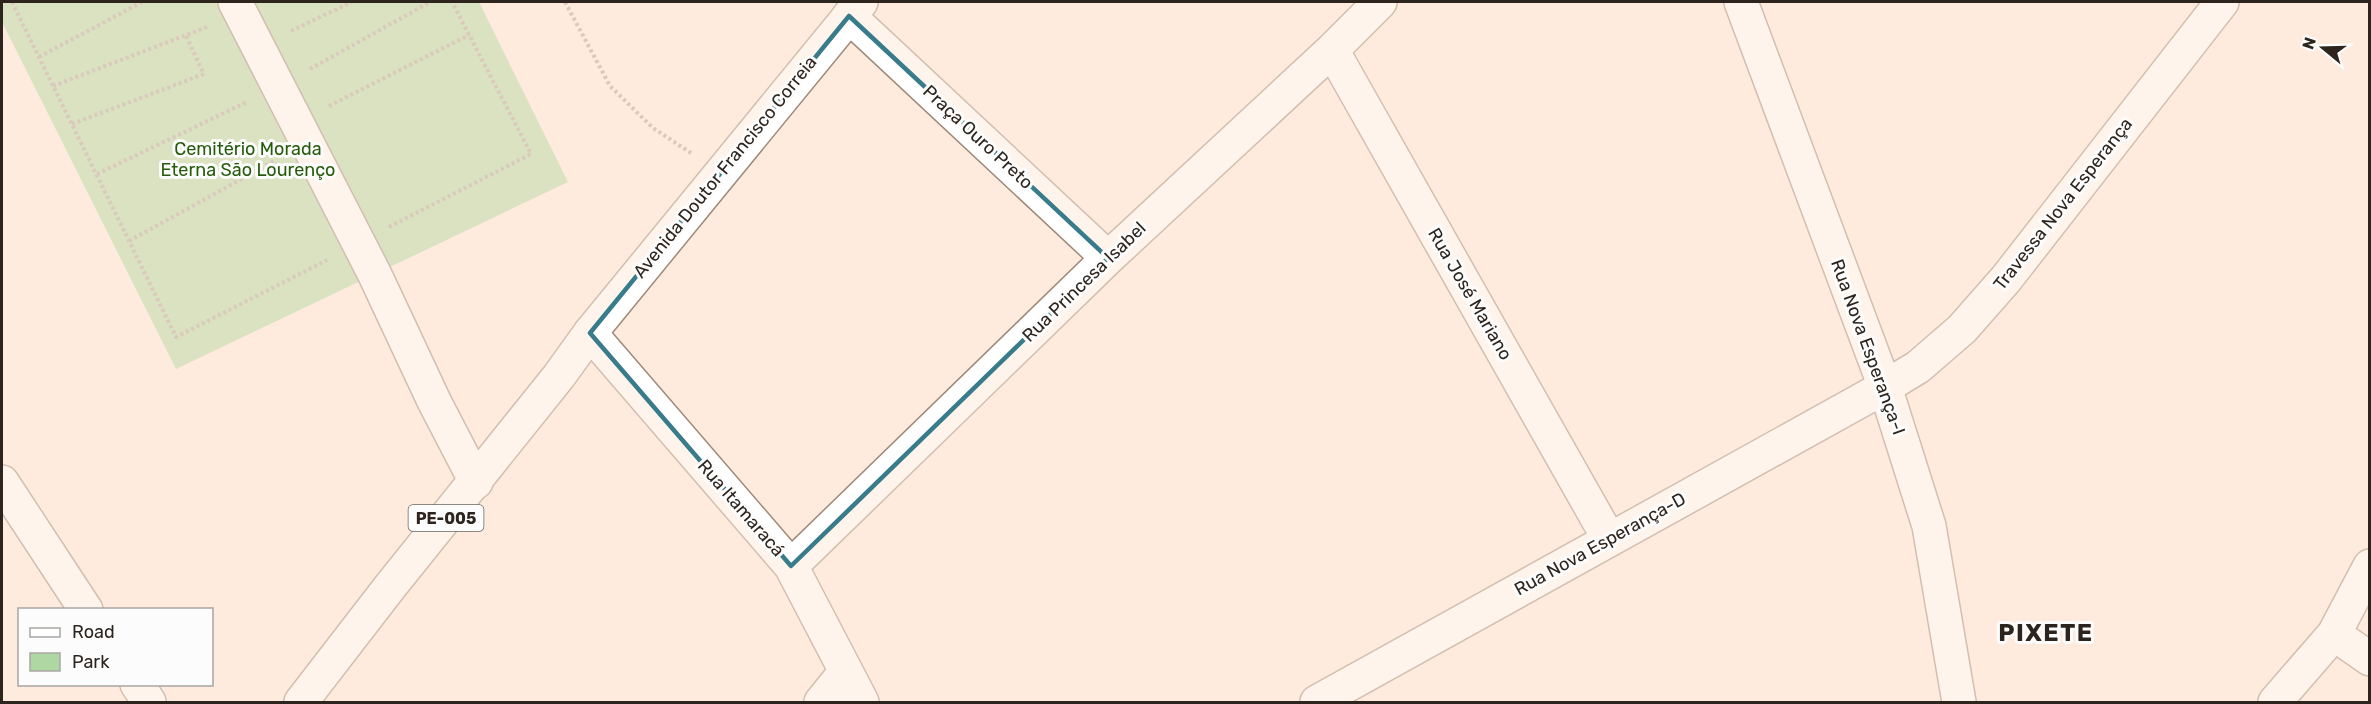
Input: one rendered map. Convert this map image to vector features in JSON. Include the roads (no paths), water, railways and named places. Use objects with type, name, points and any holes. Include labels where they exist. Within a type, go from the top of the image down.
[{"type":"street","name":"Rua Princesa Isabel","points":[[791,566],[1108,258],[1332,50],[1380,2]]},
{"type":"street","name":"Rua Nova Esperança-I","points":[[1741,2],[1885,387],[1929,526],[1959,702]]},
{"type":"street","name":"Travessa Nova Esperança","points":[[1885,387],[1918,367],[1962,329],[2006,279],[2222,2]]},
{"type":"street","points":[[237,6],[375,274],[434,401],[476,482]]},
{"type":"street","name":"Avenida Doutor Francisco Correia","points":[[590,333],[855,9]]},
{"type":"street","name":"Praça Ouro Preto","points":[[855,9],[1108,258]]},
{"type":"street","name":"Rua José Mariano","points":[[1332,50],[1609,539]]},
{"type":"street","name":"PE-005","points":[[301,702],[389,588],[476,482],[590,333]]},
{"type":"street","name":"Rua Itamaracá","points":[[590,333],[791,566],[862,702]]},
{"type":"street","name":"Rua Nova Esperança-D","points":[[1317,702],[1885,387]]},
{"type":"street","points":[[4,494],[85,608]]},
{"type":"street","points":[[2275,702],[2334,634],[2370,566]]},
{"type":"street","points":[[2334,634],[2370,659]]},
{"type":"street","points":[[821,702],[846,671]]},
{"type":"street","points":[[138,686],[149,702]]},
{"type":"district","name":"PIXETE","points":[[2046,633]]},
{"type":"park label","name":"Cemitério Morada Eterna São Lourenço","points":[[248,159]]}]
